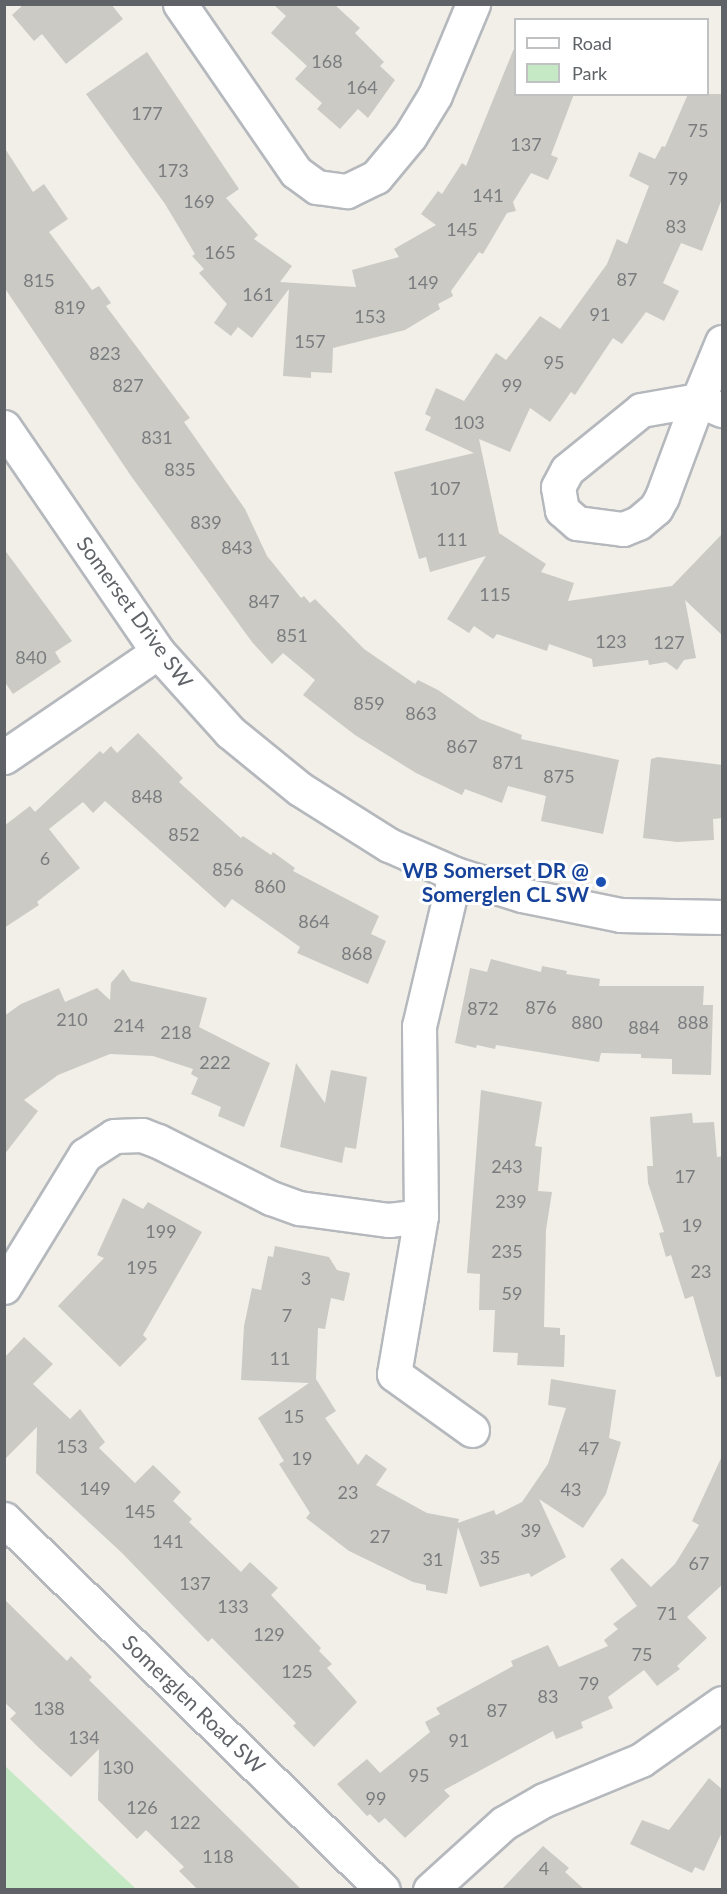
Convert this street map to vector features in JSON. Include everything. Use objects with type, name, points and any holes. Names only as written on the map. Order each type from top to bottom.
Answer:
[{"type":"street","points":[[180,4],[296,172],[317,187],[346,191],[376,177],[410,136],[435,95],[473,4]]},
{"type":"street","points":[[710,405],[641,410],[567,470],[557,497],[567,516],[578,523],[624,529],[647,517],[662,498],[710,405],[723,342]]},
{"type":"street","name":"Somerset Drive SW","points":[[4,428],[158,652],[230,732],[300,789],[389,845],[455,874],[522,896],[620,915],[723,917]]},
{"type":"street","points":[[4,758],[158,652]]},
{"type":"street","points":[[455,874],[419,1026],[421,1216],[394,1374],[472,1430]]},
{"type":"street","points":[[4,1287],[85,1155],[114,1136],[142,1135],[158,1141],[271,1198],[299,1208],[389,1220],[421,1216]]},
{"type":"street","name":"Somerglen Road SW","points":[[4,1519],[383,1890]]},
{"type":"street","points":[[430,1890],[504,1823],[544,1800],[641,1760],[723,1703]]},
{"type":"green space","points":[[5,1766],[136,1889],[5,1889]]},
{"type":"building","points":[[24,4],[111,4],[123,19],[66,64],[42,34],[34,41],[12,15]]},
{"type":"building","points":[[273,4],[334,4],[360,28],[355,33],[384,62],[380,66],[395,80],[368,118],[358,109],[340,129],[317,109],[322,103],[295,79],[307,66],[271,33],[286,16]]},
{"type":"building","points":[[514,48],[514,96],[573,96],[551,155],[558,158],[548,180],[531,173],[513,202],[516,211],[507,213],[483,254],[479,252],[451,291],[453,296],[438,304],[440,309],[405,330],[333,348],[332,373],[311,372],[311,378],[283,376],[289,289],[252,338],[238,327],[231,336],[214,323],[227,304],[199,273],[204,269],[192,256],[195,254],[165,204],[86,94],[147,52],[239,189],[226,198],[258,235],[254,239],[292,266],[280,282],[356,287],[352,270],[399,257],[394,249],[436,225],[421,214],[438,191],[442,194],[462,163],[466,166]]},
{"type":"building","points":[[723,94],[723,196],[702,251],[681,243],[663,283],[679,291],[664,321],[646,312],[622,344],[613,338],[575,395],[571,392],[550,422],[530,408],[510,452],[479,439],[499,533],[546,564],[541,572],[574,583],[568,601],[672,586],[723,533],[723,636],[685,600],[696,658],[684,660],[677,670],[666,662],[649,665],[648,660],[593,667],[592,659],[549,644],[547,651],[497,634],[493,639],[474,626],[469,633],[447,619],[486,556],[430,572],[426,557],[419,559],[394,472],[474,453],[425,430],[431,417],[425,414],[436,388],[464,401],[496,353],[506,360],[540,316],[560,329],[607,264],[617,239],[627,244],[649,186],[629,176],[639,152],[655,159],[662,146],[665,147],[687,96]]},
{"type":"building","points":[[4,147],[33,192],[44,184],[68,219],[49,232],[92,290],[99,286],[111,303],[106,306],[190,418],[184,422],[245,509],[267,556],[301,598],[304,596],[310,603],[315,599],[364,649],[415,684],[418,680],[438,690],[480,719],[522,735],[521,739],[619,760],[603,834],[541,821],[546,796],[508,786],[502,803],[465,789],[462,795],[416,773],[355,735],[303,695],[315,680],[283,653],[272,664],[252,642],[131,476],[4,287]]},
{"type":"building","points":[[4,549],[72,641],[55,652],[61,662],[13,694],[4,681]]},
{"type":"building","points":[[138,733],[183,778],[179,782],[241,838],[243,836],[271,855],[273,852],[295,868],[293,871],[379,916],[371,934],[386,941],[368,984],[297,953],[300,947],[232,899],[225,908],[105,801],[93,813],[83,802],[49,829],[80,868],[37,902],[39,905],[4,928],[4,826],[30,806],[35,812],[100,751],[103,754],[111,746],[117,753]]},
{"type":"building","points":[[658,757],[723,765],[723,818],[713,819],[714,840],[677,842],[643,838],[651,759]]},
{"type":"building","points":[[491,959],[541,972],[542,966],[567,971],[566,974],[600,979],[599,986],[704,986],[703,1005],[713,1005],[711,1075],[672,1074],[672,1059],[641,1058],[641,1054],[601,1053],[599,1062],[496,1045],[495,1049],[477,1045],[476,1048],[455,1043],[470,968],[487,972]]},
{"type":"building","points":[[123,969],[131,981],[207,998],[199,1027],[270,1063],[244,1127],[218,1116],[221,1107],[191,1094],[198,1078],[191,1074],[193,1069],[153,1056],[110,1054],[58,1075],[24,1100],[38,1111],[4,1155],[4,1016],[21,1004],[59,988],[65,1002],[97,988],[110,1000],[111,983]]},
{"type":"building","points":[[296,1063],[325,1103],[331,1070],[367,1077],[356,1149],[345,1147],[342,1163],[280,1147]]},
{"type":"building","points":[[481,1090],[542,1102],[535,1146],[542,1147],[538,1191],[552,1192],[546,1230],[544,1327],[560,1328],[560,1335],[565,1335],[564,1367],[517,1365],[518,1353],[493,1352],[495,1310],[479,1310],[480,1274],[467,1273]]},
{"type":"building","points":[[692,1113],[693,1123],[714,1122],[717,1157],[723,1156],[723,1376],[716,1377],[693,1296],[685,1299],[671,1255],[666,1257],[659,1233],[664,1232],[648,1183],[647,1166],[653,1166],[650,1117]]},
{"type":"building","points":[[123,1198],[143,1209],[148,1202],[202,1232],[143,1335],[147,1339],[120,1367],[58,1306],[104,1258],[97,1255]]},
{"type":"building","points":[[275,1246],[329,1257],[337,1270],[350,1273],[344,1301],[331,1298],[325,1329],[318,1328],[316,1379],[336,1411],[325,1418],[358,1465],[366,1454],[387,1469],[376,1485],[427,1513],[459,1519],[458,1523],[494,1510],[496,1515],[522,1502],[548,1464],[566,1408],[548,1405],[551,1379],[616,1390],[609,1438],[621,1442],[606,1494],[583,1528],[539,1499],[566,1557],[531,1577],[529,1573],[480,1587],[458,1527],[447,1594],[426,1590],[426,1585],[413,1582],[349,1551],[306,1518],[310,1513],[279,1464],[284,1461],[258,1418],[309,1383],[241,1380],[244,1326],[252,1288],[261,1290],[268,1256],[273,1257]]},
{"type":"building","points":[[24,1337],[53,1364],[33,1384],[70,1419],[80,1409],[105,1442],[99,1448],[135,1483],[153,1465],[181,1492],[173,1501],[192,1519],[189,1522],[241,1572],[250,1562],[278,1588],[271,1595],[321,1648],[319,1651],[332,1664],[327,1668],[357,1702],[314,1747],[293,1726],[296,1723],[212,1638],[208,1642],[122,1553],[36,1473],[37,1427],[4,1460],[4,1358]]},
{"type":"building","points":[[723,1454],[723,1584],[687,1617],[707,1638],[677,1666],[680,1669],[657,1686],[644,1670],[608,1697],[613,1708],[581,1722],[583,1728],[556,1739],[553,1731],[444,1790],[450,1796],[405,1838],[385,1818],[379,1823],[370,1814],[367,1816],[337,1784],[367,1759],[380,1773],[430,1732],[425,1722],[440,1714],[436,1708],[513,1666],[511,1661],[548,1645],[559,1667],[608,1646],[604,1640],[618,1629],[613,1624],[637,1606],[610,1569],[622,1558],[651,1587],[675,1564],[699,1525],[692,1521]]},
{"type":"building","points":[[4,1599],[67,1661],[71,1656],[92,1677],[89,1680],[302,1890],[198,1890],[179,1871],[184,1867],[146,1830],[137,1839],[98,1800],[99,1749],[71,1777],[38,1747],[10,1719],[16,1713],[4,1702]]},
{"type":"building","points":[[709,1778],[723,1790],[723,1830],[704,1871],[695,1867],[692,1873],[630,1844],[642,1820],[669,1830]]},
{"type":"building","points":[[543,1846],[569,1868],[565,1872],[585,1890],[501,1890]]},
{"type":"place","name":"WB Somerset DR @ Somerglen CL SW","points":[[601,882]]}]
